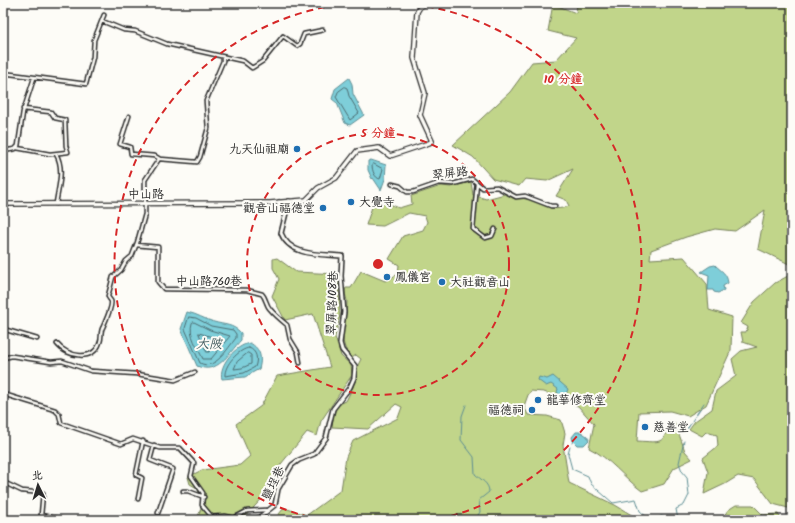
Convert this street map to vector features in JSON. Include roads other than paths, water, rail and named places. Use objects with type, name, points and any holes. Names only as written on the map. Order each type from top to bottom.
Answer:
[{"type":"main road","points":[[289,202],[306,200],[318,188],[334,179],[358,151],[379,148],[390,156],[432,141],[420,115],[425,93],[414,58],[417,12],[420,7],[426,3]]},
{"type":"main road","name":"中山路","points":[[3,204],[289,202]]},
{"type":"street","points":[[3,38],[4,3]]},
{"type":"street","points":[[3,73],[86,84],[93,57],[94,40],[104,15]]},
{"type":"street","points":[[102,21],[124,30],[135,31],[167,44],[246,62],[252,68],[263,61],[283,36],[297,46],[300,44],[304,34],[323,30]]},
{"type":"street","points":[[129,116],[120,145],[130,147],[132,154],[155,156],[158,159],[196,162],[199,160],[208,128],[206,101],[223,61],[223,57]]},
{"type":"street","points":[[17,148],[24,109],[34,78]]},
{"type":"street","points":[[3,151],[17,148],[56,154],[68,152],[66,146],[65,120],[55,118],[51,112],[24,109]]},
{"type":"street","points":[[56,154],[60,168],[60,182],[56,204]]},
{"type":"street","points":[[57,344],[60,348],[83,356],[88,355],[100,342],[102,329],[108,318],[111,302],[108,296],[113,277],[122,270],[126,261],[132,256],[144,222],[146,180],[158,159]]},
{"type":"street","name":"翠屏路","points":[[392,184],[400,186],[409,192],[417,191],[439,183],[457,184],[469,179],[477,182],[483,188],[497,187],[516,197],[525,196],[550,206],[555,206]]},
{"type":"street","points":[[477,182],[473,229],[485,238],[492,236],[495,229]]},
{"type":"street","points":[[3,196],[3,231]]},
{"type":"street","points":[[278,202],[284,208],[286,214]]},
{"type":"street","name":"翠屏路108巷","points":[[289,202],[282,233],[290,245],[300,252],[342,256],[341,276],[344,312],[340,343],[346,356]]},
{"type":"street","name":"中山路760巷","points":[[136,245],[158,247],[158,282],[164,288],[241,289],[253,290],[262,294],[270,309],[276,313],[280,320],[288,325],[290,339],[298,350],[300,363]]},
{"type":"street","points":[[3,329],[37,339]]},
{"type":"street","points":[[3,358],[12,356],[51,362],[62,361],[91,371],[137,374],[175,380],[195,372]]},
{"type":"street","name":"鹽埕巷","points":[[256,520],[276,504],[278,489],[292,465],[299,460],[313,455],[326,438],[332,409],[350,387],[356,370],[355,366],[346,356]]},
{"type":"street","points":[[3,394],[55,410],[59,414],[61,423],[100,438],[121,444],[133,439],[163,448],[180,448],[194,463],[191,476],[201,488],[204,496],[202,505],[212,517],[225,516],[234,518],[247,511],[266,510],[267,512]]},
{"type":"street","points":[[138,499],[142,478],[136,475],[143,441]]},
{"type":"street","points":[[154,445],[150,460],[173,469],[158,513]]},
{"type":"street","points":[[3,482],[22,492],[43,493],[41,515],[64,520]]},
{"type":"street","points":[[183,491],[188,490],[204,496]]},
{"type":"water","points":[[349,78],[352,84],[353,94],[364,115],[350,125],[345,123],[337,103],[332,99],[335,89]]},
{"type":"water","points":[[371,160],[386,165],[385,179],[381,190],[373,178],[372,179],[368,170],[368,161]]},
{"type":"water","points":[[715,265],[725,274],[728,283],[723,286],[724,290],[718,293],[714,292],[713,290],[708,290],[709,275],[701,272],[710,266]]},
{"type":"water","name":"大陂","points":[[187,312],[214,322],[232,326],[241,333],[241,340],[222,362],[211,368],[197,366],[181,329]]},
{"type":"water","name":"大陂","points":[[250,343],[254,345],[260,354],[259,369],[245,377],[222,379],[221,374],[225,362],[229,356],[239,348]]},
{"type":"water","points":[[553,376],[568,389],[565,397],[560,396],[557,392],[558,389],[551,384],[546,386],[538,380],[539,377],[547,379]]},
{"type":"water","points":[[576,432],[581,432],[587,436],[589,440],[584,445],[577,445],[573,441],[572,437]]},
{"type":"waterway","points":[[686,430],[704,403]]},
{"type":"waterway","points":[[466,405],[462,416],[461,440],[474,457],[475,474],[488,486],[489,489],[489,492],[479,500],[480,512],[475,520]]},
{"type":"waterway","points":[[678,520],[676,509],[684,505],[689,495],[687,477],[682,471],[679,463],[684,441]]},
{"type":"waterway","points":[[570,447],[568,454],[572,469],[588,476],[591,484],[613,503],[636,499],[640,511],[650,520]]},
{"type":"waterway","points":[[656,520],[661,516],[675,520]]},
{"type":"place","name":"九天仙祖廟","points":[[297,149]]},
{"type":"place","name":"大覺寺","points":[[351,202]]},
{"type":"place","name":"觀音山福德堂","points":[[323,208]]},
{"type":"place","name":"鳳儀宮","points":[[387,277]]},
{"type":"place","name":"大社觀音山","points":[[442,282]]},
{"type":"place","name":"龍華修齊堂","points":[[538,400]]},
{"type":"place","name":"福德祠","points":[[532,410]]},
{"type":"place","name":"慈善堂","points":[[645,427]]}]
